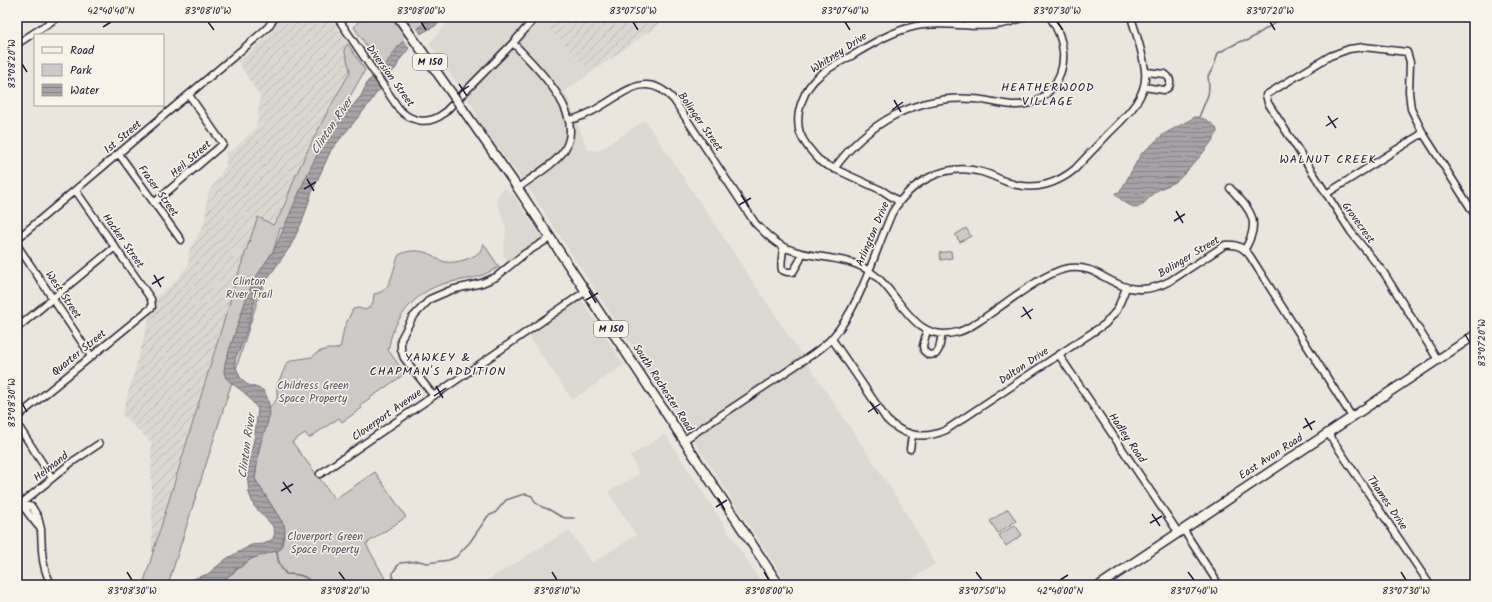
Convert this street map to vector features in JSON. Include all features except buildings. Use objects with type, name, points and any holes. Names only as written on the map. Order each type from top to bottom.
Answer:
[{"type":"main road","name":"South Rochester Road","points":[[398,17],[518,188],[780,585]]},
{"type":"main road","name":"East Avon Road","points":[[1100,585],[1475,335]]},
{"type":"street","points":[[17,44],[58,17]]},
{"type":"street","name":"Diversion Street","points":[[337,17],[399,109],[406,116],[422,121],[435,119],[445,112],[513,43],[536,17]]},
{"type":"street","name":"Whitney Drive","points":[[898,201],[883,190],[822,163],[812,153],[800,134],[798,123],[802,100],[807,89],[820,75],[875,41],[906,29],[931,24],[987,27],[1002,25],[1024,17]]},
{"type":"street","points":[[834,169],[847,151],[872,128],[890,117],[922,104],[938,100],[965,98],[983,99],[1012,105],[1022,105],[1039,100],[1053,87],[1058,79],[1062,69],[1064,55],[1060,34],[1050,17]]},
{"type":"street","name":"Arlington Drive","points":[[684,440],[813,354],[832,339],[850,313],[898,201],[920,182],[940,173],[950,171],[974,171],[982,172],[1013,184],[1024,186],[1043,186],[1060,180],[1075,169],[1132,109],[1140,97],[1144,87],[1146,72],[1131,17]]},
{"type":"street","name":"1st Street","points":[[17,239],[76,191],[257,37],[273,18]]},
{"type":"street","points":[[513,43],[534,65],[555,91],[564,105],[569,120],[570,130],[569,139],[560,156],[518,188]]},
{"type":"street","name":"Grovecrest","points":[[1424,133],[1411,109],[1410,62],[1407,52],[1364,47],[1349,49],[1330,56],[1266,95],[1268,102],[1326,194],[1351,232],[1384,273],[1438,360]]},
{"type":"street","points":[[1144,87],[1164,90],[1169,87],[1171,83],[1170,79],[1165,74],[1146,72]]},
{"type":"street","name":"Bolinger Street","points":[[569,120],[577,119],[602,106],[629,89],[638,86],[655,86],[665,91],[678,107],[754,223],[764,232],[783,247],[802,253],[852,263],[868,270],[882,281],[892,292],[912,320],[927,330],[942,334],[951,334],[966,329],[1043,278],[1061,270],[1075,268],[1087,269],[1126,288],[1144,289],[1161,286],[1225,246],[1233,244],[1246,249]]},
{"type":"street","name":"Heil Street","points":[[154,203],[223,144],[189,95]]},
{"type":"street","points":[[1326,194],[1424,133],[1475,215]]},
{"type":"street","name":"Fraser Street","points":[[119,154],[181,240]]},
{"type":"street","points":[[1230,188],[1241,200],[1253,219],[1253,234],[1246,249],[1352,417]]},
{"type":"street","name":"Hacker Street","points":[[76,191],[151,299],[152,303]]},
{"type":"street","points":[[433,395],[404,358],[401,349],[401,339],[412,318],[430,299],[451,290],[482,283],[496,277],[524,254],[550,238]]},
{"type":"street","name":"West Street","points":[[17,245],[92,356]]},
{"type":"street","points":[[17,328],[115,247]]},
{"type":"street","points":[[783,247],[781,265],[782,270],[787,272],[793,272],[802,253]]},
{"type":"street","name":"Dalton Drive","points":[[832,339],[887,420],[895,428],[912,435],[929,435],[946,430],[1105,324],[1113,316],[1123,298],[1126,288]]},
{"type":"street","name":"Cloverport Avenue","points":[[320,474],[586,291]]},
{"type":"street","name":"Quarter Street","points":[[17,417],[149,310],[152,303]]},
{"type":"street","points":[[927,330],[923,346],[924,351],[929,355],[936,354],[939,349],[942,334]]},
{"type":"street","name":"Hadley Road","points":[[1059,354],[1219,585]]},
{"type":"street","points":[[17,424],[52,478]]},
{"type":"street","name":"Thames Drive","points":[[1328,433],[1430,585]]},
{"type":"street","points":[[910,449],[912,435]]},
{"type":"street","name":"Helmand","points":[[19,505],[52,478],[99,444]]},
{"type":"street","points":[[19,505],[26,510],[32,521],[41,529],[44,568],[52,585]]},
{"type":"shaded area","points":[[281,17],[330,17],[348,44],[344,49],[350,70],[311,143],[277,221],[273,225],[258,217],[242,262],[152,553],[151,442],[122,415],[151,312],[156,306],[155,298],[175,282],[188,265],[189,251],[204,225],[208,193],[226,166],[226,153],[234,149],[256,128],[260,97],[238,62],[269,35]]},
{"type":"shaded area","points":[[452,17],[538,17],[591,73],[565,91],[588,150],[598,151],[645,120],[900,502],[935,564],[903,585],[788,585],[529,189],[480,125],[473,106],[429,44]]},
{"type":"shaded area","points":[[538,17],[669,17],[591,73]]},
{"type":"shaded area","points":[[504,187],[514,196],[543,239],[508,261],[503,255],[506,229],[496,199]]},
{"type":"shaded area","points":[[581,299],[624,365],[572,400],[529,336]]},
{"type":"shaded area","points":[[665,434],[763,585],[481,584],[569,530],[592,563],[636,535],[608,492],[639,474],[630,456]]},
{"type":"green space","points":[[362,17],[430,17],[384,77],[372,59],[374,57],[354,27]]},
{"type":"green space","name":"Clinton River Trail","points":[[348,44],[365,70],[329,134],[310,172],[287,230],[280,228],[260,297],[258,299],[168,585],[143,585],[242,262],[258,217],[273,225],[280,215],[308,149],[349,74],[350,70],[344,49]]},
{"type":"green space","points":[[966,228],[971,236],[960,242],[955,235]]},
{"type":"green space","points":[[483,243],[499,267],[480,276],[446,283],[435,287],[420,296],[402,314],[392,334],[388,350],[406,373],[360,405],[362,408],[342,422],[339,418],[309,438],[305,433],[292,442],[335,499],[375,472],[406,517],[366,544],[388,584],[205,585],[221,582],[251,559],[261,554],[277,551],[282,546],[284,525],[255,479],[260,445],[270,414],[269,408],[277,399],[277,385],[287,363],[293,360],[312,357],[318,352],[340,347],[344,328],[353,309],[359,308],[365,310],[372,305],[374,294],[385,289],[391,279],[399,255],[411,251],[420,251],[428,253],[444,262],[454,262],[471,258],[482,249]]},
{"type":"green space","points":[[951,251],[952,258],[941,260],[939,253]]},
{"type":"green space","points":[[1008,509],[1016,521],[998,533],[990,521]]},
{"type":"green space","points":[[1015,525],[1022,535],[1006,546],[999,535]]},
{"type":"water","points":[[428,17],[446,17],[435,26],[420,34],[391,73],[388,83],[377,92],[331,150],[312,192],[302,222],[290,247],[257,293],[248,327],[235,358],[235,365],[240,377],[246,384],[263,390],[269,404],[269,418],[259,449],[255,479],[284,525],[285,531],[281,549],[251,559],[228,576],[224,581],[205,585],[191,585],[193,579],[208,574],[226,559],[251,545],[264,544],[273,539],[275,532],[272,525],[254,506],[249,493],[247,474],[255,434],[258,409],[245,393],[226,378],[224,373],[225,363],[248,293],[256,277],[275,248],[305,179],[322,145],[341,119],[361,96],[368,81],[383,68],[400,44],[422,25]]},
{"type":"water","points":[[1195,117],[1208,121],[1217,131],[1216,135],[1206,149],[1186,172],[1177,181],[1155,192],[1139,207],[1133,207],[1119,198],[1115,193],[1120,192],[1141,154],[1164,134]]},
{"type":"pier","points":[[416,27],[421,35],[410,49],[403,39]]},
{"type":"waterway","points":[[1199,117],[1208,95],[1208,76],[1212,70],[1218,53],[1241,41],[1247,41],[1284,17]]},
{"type":"waterway","points":[[393,585],[393,572],[400,563],[419,561],[427,563],[449,560],[456,557],[470,542],[488,516],[495,513],[506,500],[526,494],[532,496],[536,503],[542,507],[565,518],[574,518]]},
{"type":"waterway","points":[[277,551],[279,563],[286,574],[302,576],[314,585]]},
{"type":"district","name":"HEATHERWOOD VILLAGE","points":[[1048,94]]},
{"type":"district","name":"WALNUT CREEK","points":[[1328,159]]},
{"type":"district","name":"YAWKEY & CHAPMAN'S ADDITION","points":[[438,364]]},
{"type":"water label","name":"Clinton River","points":[[332,126]]},
{"type":"water label","name":"Clinton River","points":[[247,446]]},
{"type":"park label","name":"Childress Green Space Property","points":[[313,392]]},
{"type":"park label","name":"Cloverport Green Space Property","points":[[325,543]]}]
